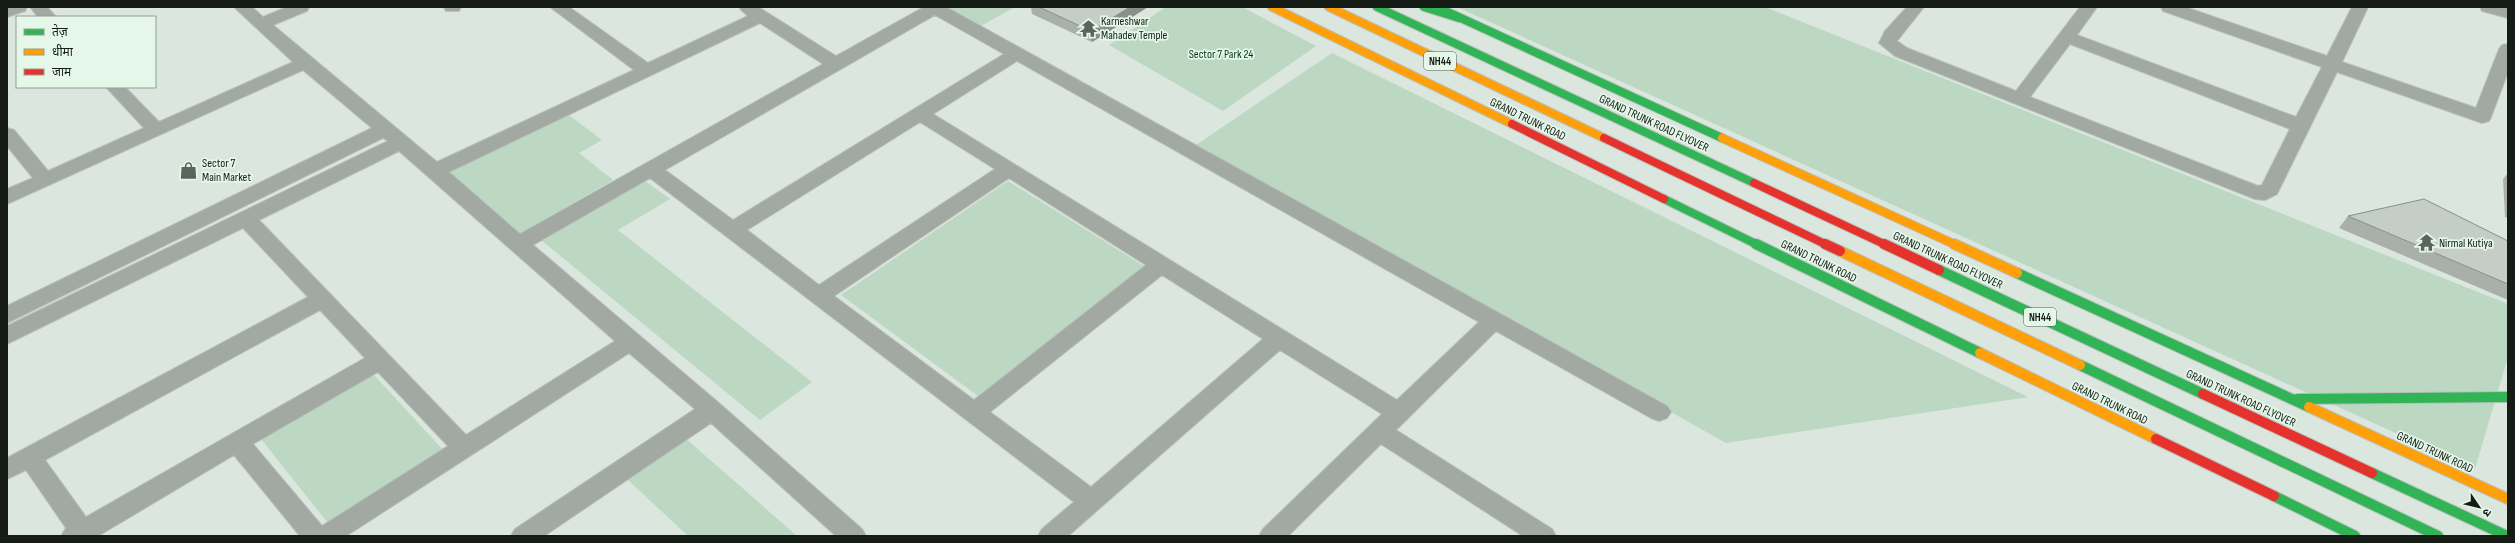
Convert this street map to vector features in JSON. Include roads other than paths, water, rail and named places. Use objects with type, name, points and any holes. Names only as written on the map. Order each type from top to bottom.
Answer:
[{"type":"main road","name":"GRAND TRUNK ROAD","points":[[1272,7],[2355,536]]},
{"type":"main road","name":"NH44","points":[[1328,7],[2438,536]]},
{"type":"main road","name":"GRAND TRUNK ROAD FLYOVER","points":[[1377,7],[2507,536]]},
{"type":"main road","points":[[1424,7],[1459,18]]},
{"type":"main road","name":"GRAND TRUNK ROAD","points":[[1436,7],[2508,499]]},
{"type":"main road","points":[[2290,399],[2508,397]]},
{"type":"street","points":[[7,12],[20,7]]},
{"type":"street","points":[[38,7],[47,16]]},
{"type":"street","points":[[242,7],[305,63],[434,171],[630,342],[712,410],[853,536]]},
{"type":"street","points":[[262,24],[301,7]]},
{"type":"street","points":[[558,7],[646,70]]},
{"type":"street","points":[[517,245],[934,7],[1659,412]]},
{"type":"street","points":[[1916,7],[1891,35],[1888,43],[1900,52],[2255,192],[2265,193],[2270,189],[2302,126],[2359,7]]},
{"type":"street","points":[[2019,99],[2089,7]]},
{"type":"street","points":[[2169,7],[2482,117],[2508,49]]},
{"type":"street","points":[[2488,7],[2508,13]]},
{"type":"street","points":[[434,171],[646,70],[753,12],[836,64]]},
{"type":"street","points":[[2066,37],[2302,126]]},
{"type":"street","points":[[732,230],[1017,54]]},
{"type":"street","points":[[7,197],[305,63]]},
{"type":"street","points":[[116,88],[156,130]]},
{"type":"street","points":[[920,113],[1399,413]]},
{"type":"street","points":[[7,336],[34,312],[385,129]]},
{"type":"street","points":[[9,139],[45,180]]},
{"type":"street","points":[[7,315],[34,312],[245,218],[400,143]]},
{"type":"street","points":[[650,168],[1091,501]]},
{"type":"street","points":[[818,296],[1009,169]]},
{"type":"street","points":[[245,218],[464,448]]},
{"type":"street","points":[[973,413],[1161,264]]},
{"type":"street","points":[[7,470],[322,299]]},
{"type":"street","points":[[1272,536],[1494,320]]},
{"type":"street","points":[[1051,536],[1279,338]]},
{"type":"street","points":[[326,536],[630,342]]},
{"type":"street","points":[[30,457],[80,534],[380,360]]},
{"type":"street","points":[[536,533],[712,410]]},
{"type":"street","points":[[1379,431],[1543,536]]},
{"type":"street","points":[[237,442],[315,536]]},
{"type":"place","name":"Karneshwar Mahadev Temple","points":[[1088,28]]},
{"type":"place","name":"Sector 7 Main Market","points":[[189,170]]},
{"type":"place","name":"Nirmal Kutiya","points":[[2426,243]]},
{"type":"park label","name":"Sector 7 Park 24","points":[[1221,54]]}]
